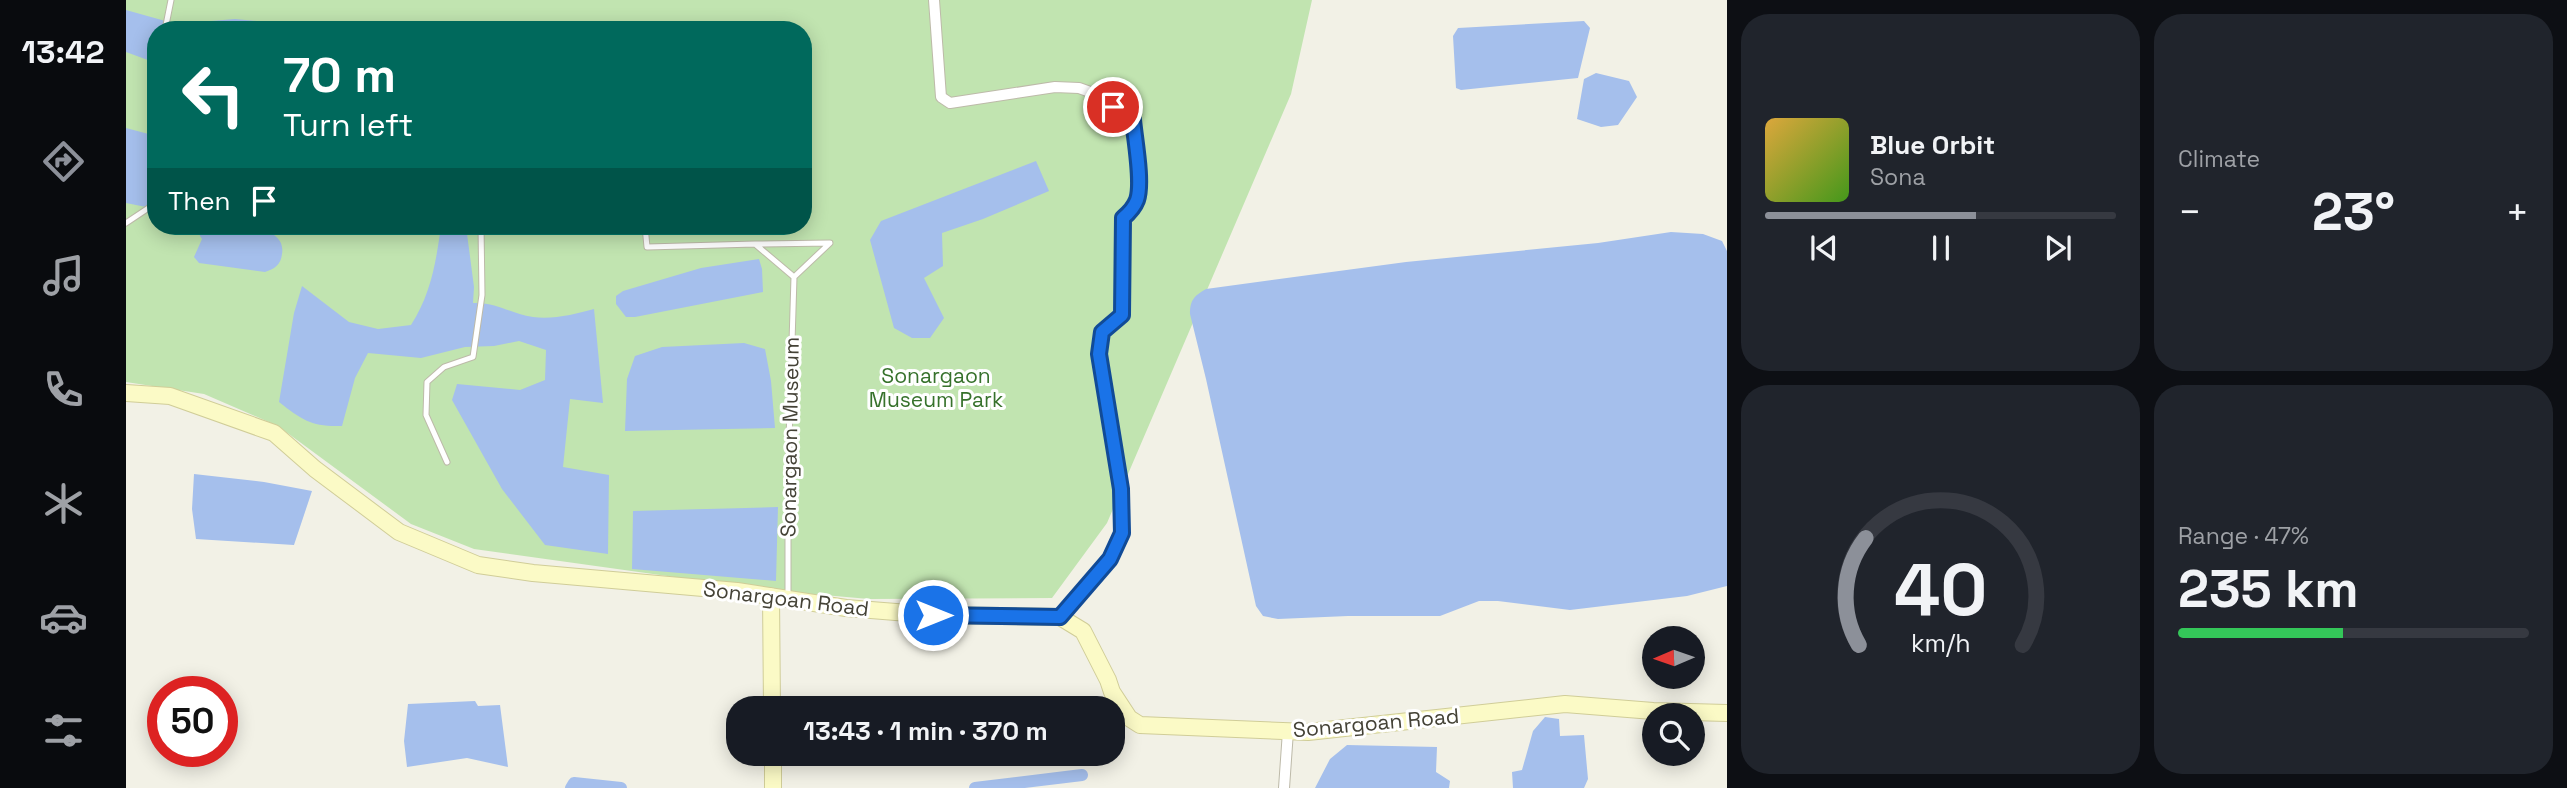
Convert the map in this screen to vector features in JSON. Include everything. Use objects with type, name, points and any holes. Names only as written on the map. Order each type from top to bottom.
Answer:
[{"type":"main road","name":"Sonargoan Road","points":[[126,393],[170,396],[274,433],[315,469],[399,532],[478,565],[533,573],[788,597],[846,608],[1060,617],[1083,631],[1112,692],[1129,718],[1139,725],[1308,732],[1565,704],[1653,711],[1727,713]]},
{"type":"main road","points":[[771,596],[772,696]]},
{"type":"main road","points":[[773,766],[773,788]]},
{"type":"street","points":[[934,0],[941,97],[944,101],[950,103],[1055,87],[1079,88],[1093,93],[1133,120],[1138,198],[1123,218],[1122,315],[1102,332],[1099,354],[1121,489],[1122,533],[1110,559],[1060,617]]},
{"type":"street","points":[[1284,788],[1288,731]]},
{"type":"lane","points":[[166,21],[172,0]]},
{"type":"lane","points":[[126,223],[147,209]]},
{"type":"lane","points":[[447,462],[426,415],[427,382],[444,367],[473,357],[482,295],[481,235]]},
{"type":"lane","points":[[646,235],[647,247],[755,244],[830,243],[794,278],[755,244]]},
{"type":"lane","name":"Sonargaon Museum","points":[[788,597],[788,473],[794,278]]},
{"type":"green space","name":"Sonargaon Museum Park","points":[[126,0],[1312,0],[1291,94],[1107,523],[1052,598],[869,599],[767,590],[474,549],[411,524],[278,426],[204,394],[126,382]]},
{"type":"water","points":[[126,10],[165,21],[147,21],[147,60],[126,52]]},
{"type":"water","points":[[235,19],[256,21],[211,21]]},
{"type":"water","points":[[1584,21],[1590,28],[1578,78],[1461,90],[1456,88],[1453,36],[1458,28]]},
{"type":"water","points":[[1596,73],[1629,81],[1637,97],[1618,125],[1601,127],[1577,119],[1584,79]]},
{"type":"water","points":[[126,128],[147,134],[147,207],[126,203]]},
{"type":"water","points":[[1036,161],[1049,191],[942,233],[943,266],[924,278],[944,318],[930,338],[912,338],[894,328],[870,240],[881,221]]},
{"type":"water","points":[[1671,232],[1703,234],[1722,241],[1727,251],[1727,586],[1687,596],[1570,610],[1479,601],[1440,616],[1278,619],[1263,616],[1256,606],[1190,314],[1196,296],[1206,289],[1406,262],[1598,243]]},
{"type":"water","points":[[200,235],[274,235],[281,243],[282,254],[279,264],[265,272],[199,263],[194,257],[202,239]]},
{"type":"water","points":[[440,235],[467,235],[474,287],[473,303],[490,304],[540,318],[594,309],[603,403],[570,399],[563,467],[609,475],[608,554],[545,545],[502,489],[452,400],[457,384],[520,390],[545,380],[546,350],[519,341],[494,346],[465,347],[421,358],[368,353],[355,378],[342,426],[308,421],[279,402],[294,313],[302,286],[349,322],[378,329],[411,325],[428,290]]},
{"type":"water","points":[[759,259],[763,292],[635,317],[626,317],[616,304],[616,296],[623,291],[701,268]]},
{"type":"water","points":[[744,343],[765,349],[775,428],[625,431],[627,379],[635,356],[662,347]]},
{"type":"water","points":[[194,474],[312,491],[294,545],[196,539],[192,509]]},
{"type":"water","points":[[778,507],[776,581],[632,569],[633,511]]},
{"type":"water","points":[[475,701],[478,706],[500,705],[508,767],[467,758],[407,767],[404,741],[408,704]]},
{"type":"water","points":[[1545,717],[1559,719],[1560,736],[1584,735],[1588,779],[1584,788],[1513,788],[1512,772],[1522,770],[1533,731]]},
{"type":"water","points":[[1347,745],[1437,747],[1436,772],[1450,781],[1449,788],[1315,788],[1330,759]]},
{"type":"waterway","points":[[975,788],[1082,775]]},
{"type":"waterway","points":[[571,788],[574,783],[621,788]]},
{"type":"route","points":[[933,615],[1060,617],[1110,559],[1122,533],[1121,489],[1099,354],[1102,332],[1122,315],[1123,218],[1138,198],[1133,120],[1113,107]]}]
